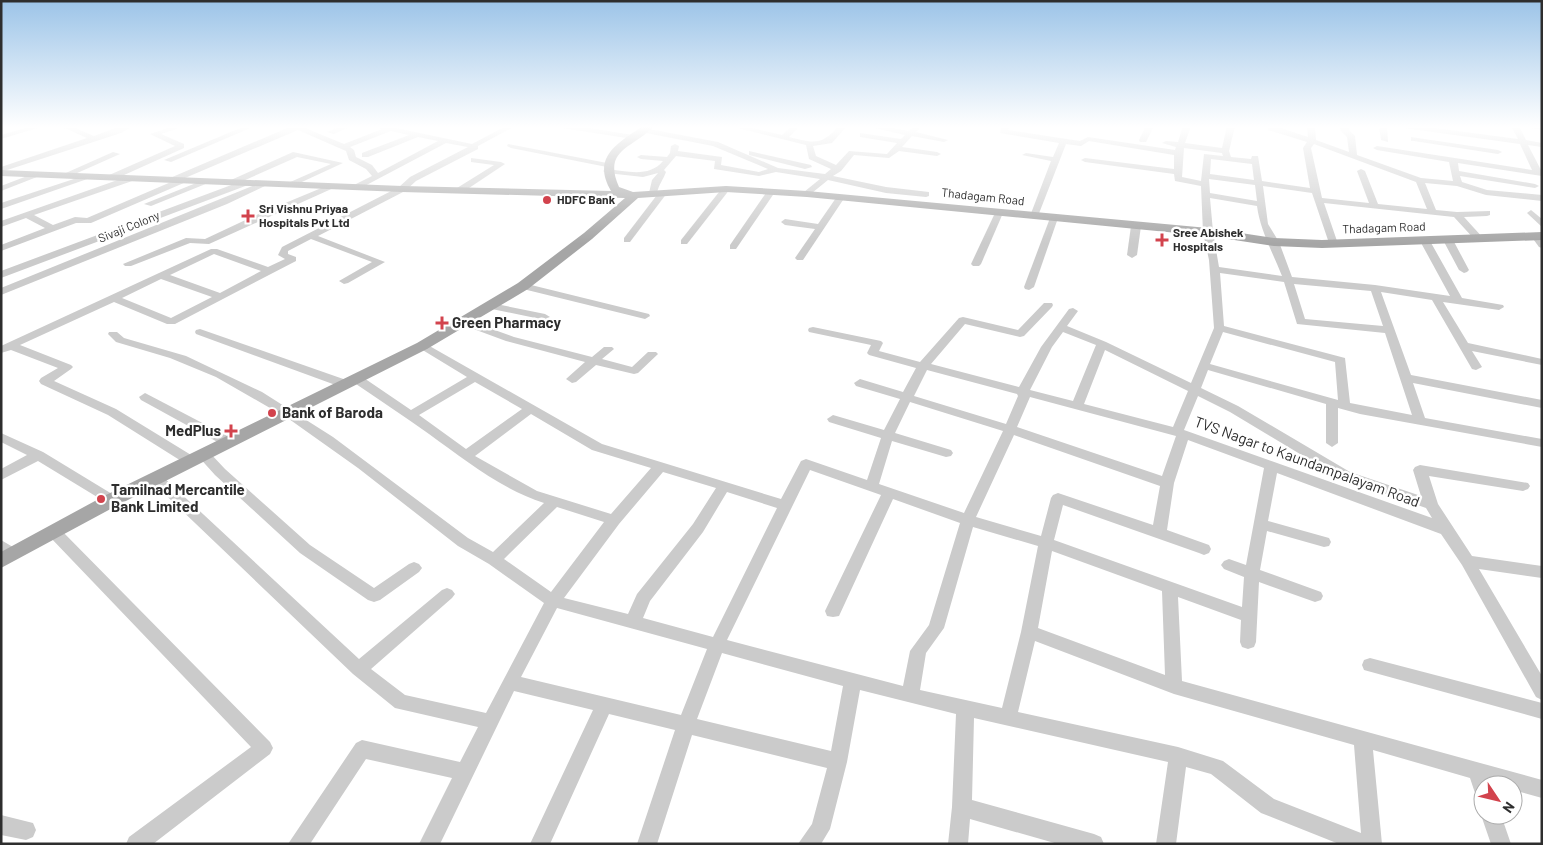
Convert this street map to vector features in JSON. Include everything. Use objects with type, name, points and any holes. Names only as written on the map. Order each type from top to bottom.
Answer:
[{"type":"main road","points":[[607,168],[608,178],[615,189],[636,195]]},
{"type":"main road","name":"Thadagam Road","points":[[2,173],[402,189],[636,195],[726,189],[841,197],[1208,232],[1274,242],[1333,244],[1540,239]]},
{"type":"main road","points":[[5,553],[54,532],[112,500],[422,346],[523,286],[588,236],[636,195]]},
{"type":"street","points":[[2,173],[22,165]]},
{"type":"street","points":[[63,176],[88,165]]},
{"type":"street","points":[[110,178],[138,165]]},
{"type":"street","points":[[1,224],[130,178],[159,165]]},
{"type":"street","points":[[1,248],[74,220],[88,221],[211,165]]},
{"type":"street","points":[[233,182],[270,165]]},
{"type":"street","points":[[291,185],[333,165]]},
{"type":"street","points":[[366,165],[376,177]]},
{"type":"street","points":[[357,187],[398,165]]},
{"type":"street","points":[[114,298],[171,322],[293,258],[282,252],[402,189],[414,179],[440,165]]},
{"type":"street","points":[[460,190],[498,165]]},
{"type":"street","points":[[596,165],[643,175],[660,170],[664,165]]},
{"type":"street","points":[[717,165],[717,167],[759,174],[776,170],[832,173]]},
{"type":"street","points":[[728,169],[733,165]]},
{"type":"street","points":[[765,165],[776,170]]},
{"type":"street","points":[[803,165],[886,190],[926,194]]},
{"type":"street","points":[[823,165],[832,173]]},
{"type":"street","points":[[807,194],[840,165]]},
{"type":"street","points":[[1034,216],[1056,165]]},
{"type":"street","points":[[1127,165],[1178,172]]},
{"type":"street","points":[[1178,165],[1178,179],[1257,184],[1315,191]]},
{"type":"street","name":"TVS Nagar to Kaundampalayam Road","points":[[1206,165],[1205,195],[1219,328],[1203,365],[1180,434],[1446,530]]},
{"type":"street","points":[[1255,165],[1264,224],[1274,242],[1301,322],[1388,330]]},
{"type":"street","points":[[1310,165],[1315,191],[1333,244]]},
{"type":"street","points":[[1379,165],[1420,180],[1458,184],[1486,192],[1542,197],[1538,185],[1456,174]]},
{"type":"street","points":[[1454,165],[1458,184]]},
{"type":"street","points":[[1486,165],[1539,174]]},
{"type":"street","points":[[424,166],[433,169]]},
{"type":"street","points":[[1408,167],[1420,180],[1432,212]]},
{"type":"street","points":[[627,240],[658,193],[656,180],[660,178],[662,172],[660,170]]},
{"type":"street","points":[[1361,171],[1375,206]]},
{"type":"street","points":[[1,189],[38,175]]},
{"type":"street","points":[[1,206],[89,177]]},
{"type":"street","points":[[118,209],[127,212],[209,182]]},
{"type":"street","name":"Sivaji Colony","points":[[1,275],[246,183]]},
{"type":"street","name":"Sivaji Colony","points":[[1,292],[265,184]]},
{"type":"street","points":[[128,264],[189,240],[206,242],[257,218],[334,186]]},
{"type":"street","points":[[684,242],[726,189]]},
{"type":"street","points":[[734,247],[771,192]]},
{"type":"street","points":[[1205,195],[1262,204]]},
{"type":"street","points":[[800,258],[841,197]]},
{"type":"street","points":[[1319,200],[1457,215],[1487,213]]},
{"type":"street","points":[[976,264],[999,213]]},
{"type":"street","points":[[1531,214],[1542,224]]},
{"type":"street","points":[[26,215],[54,229]]},
{"type":"street","points":[[1457,215],[1479,239]]},
{"type":"street","points":[[1030,287],[1036,265],[1054,218]]},
{"type":"street","points":[[785,222],[821,227]]},
{"type":"street","points":[[1132,255],[1136,226]]},
{"type":"street","points":[[312,236],[380,262],[344,281]]},
{"type":"street","points":[[1448,240],[1464,270]]},
{"type":"street","points":[[1425,241],[1458,301]]},
{"type":"street","points":[[206,242],[214,251],[270,271]]},
{"type":"street","points":[[6,348],[214,251]]},
{"type":"street","points":[[1214,268],[1288,280],[1375,288],[1499,307]]},
{"type":"street","points":[[162,276],[220,296]]},
{"type":"street","points":[[523,286],[645,316]]},
{"type":"street","points":[[1375,288],[1420,420]]},
{"type":"street","points":[[1436,298],[1476,366]]},
{"type":"street","points":[[872,486],[888,434],[923,366],[963,320],[1020,334],[1048,305]]},
{"type":"street","points":[[491,306],[545,317]]},
{"type":"street","points":[[910,696],[918,651],[936,628],[968,520],[1010,429],[1024,393],[1060,327],[1073,310]]},
{"type":"street","points":[[464,322],[510,339],[634,371],[652,354]]},
{"type":"street","points":[[1060,327],[1102,344],[1234,409],[1346,475],[1431,504]]},
{"type":"street","points":[[1219,328],[1341,360],[1338,404],[1332,443]]},
{"type":"street","points":[[813,330],[877,343],[873,353],[1024,393],[1078,405],[1180,434],[1167,483],[1159,533]]},
{"type":"street","points":[[200,332],[351,381],[410,415],[466,456],[532,494],[614,520]]},
{"type":"street","points":[[113,334],[120,340],[188,361],[236,382],[289,412],[463,542],[494,560],[554,602],[910,696],[1178,756],[1216,768],[1268,806],[1366,844]]},
{"type":"street","points":[[1078,405],[1102,344]]},
{"type":"street","points":[[422,346],[597,447],[785,505]]},
{"type":"street","points":[[1464,346],[1542,362]]},
{"type":"street","points":[[6,348],[66,366],[65,369],[45,381],[112,412],[198,458],[220,472],[305,549],[374,596],[414,568]]},
{"type":"street","points":[[572,379],[608,349]]},
{"type":"street","points":[[1203,365],[1338,404],[1542,443]]},
{"type":"street","points":[[410,415],[475,376]]},
{"type":"street","points":[[1406,378],[1542,404]]},
{"type":"street","points":[[860,383],[908,396],[1010,429],[1167,483]]},
{"type":"street","points":[[146,397],[228,442]]},
{"type":"street","points":[[466,456],[530,409]]},
{"type":"street","points":[[833,419],[946,453]]},
{"type":"street","points":[[2,437],[38,455],[112,500]]},
{"type":"street","points":[[1,475],[38,455]]},
{"type":"street","points":[[647,844],[686,726],[717,645],[806,464],[968,520],[1046,543],[1249,616]]},
{"type":"street","points":[[430,844],[510,682],[554,602],[614,520],[661,466]]},
{"type":"street","points":[[1248,642],[1252,574],[1270,466]]},
{"type":"street","points":[[1523,486],[1420,470],[1431,504],[1467,561],[1542,692]]},
{"type":"street","points":[[156,478],[359,669],[401,702],[490,722]]},
{"type":"street","points":[[634,622],[643,598],[698,528],[724,486]]},
{"type":"street","points":[[833,612],[889,492]]},
{"type":"street","points":[[1008,718],[1030,632],[1046,543],[1058,498],[1204,549]]},
{"type":"street","points":[[494,560],[555,501]]},
{"type":"street","points":[[1261,524],[1324,542]]},
{"type":"street","points":[[54,532],[264,748],[136,844]]},
{"type":"street","points":[[1467,561],[1542,572]]},
{"type":"street","points":[[1228,565],[1315,596]]},
{"type":"street","points":[[1170,586],[1174,686]]},
{"type":"street","points":[[359,669],[447,594]]},
{"type":"street","points":[[1030,632],[1174,686],[1542,789]]},
{"type":"street","points":[[1370,665],[1542,711]]},
{"type":"street","points":[[808,844],[820,829],[838,762],[853,680]]},
{"type":"street","points":[[510,682],[838,762]]},
{"type":"street","points":[[540,844],[604,706]]},
{"type":"street","points":[[958,844],[962,806],[965,708]]},
{"type":"street","points":[[1363,738],[1372,844]]},
{"type":"street","points":[[298,844],[362,749],[466,772]]},
{"type":"street","points":[[1166,844],[1178,756]]},
{"type":"street","points":[[1477,771],[1478,775]]},
{"type":"street","points":[[962,806],[1094,844]]},
{"type":"street","points":[[1,825],[26,830]]},
{"type":"street","points":[[1494,825],[1501,844]]},
{"type":"place","name":"HDFC Bank","points":[[547,200]]},
{"type":"place","name":"Sri Vishnu Priyaa Hospitals Pvt Ltd","points":[[248,216]]},
{"type":"place","name":"Sree Abishek Hospitals","points":[[1162,240]]},
{"type":"place","name":"Green Pharmacy","points":[[442,323]]},
{"type":"place","name":"Bank of Baroda","points":[[272,413]]},
{"type":"place","name":"MedPlus","points":[[231,431]]},
{"type":"place","name":"Tamilnad Mercantile Bank Limited","points":[[101,499]]}]
